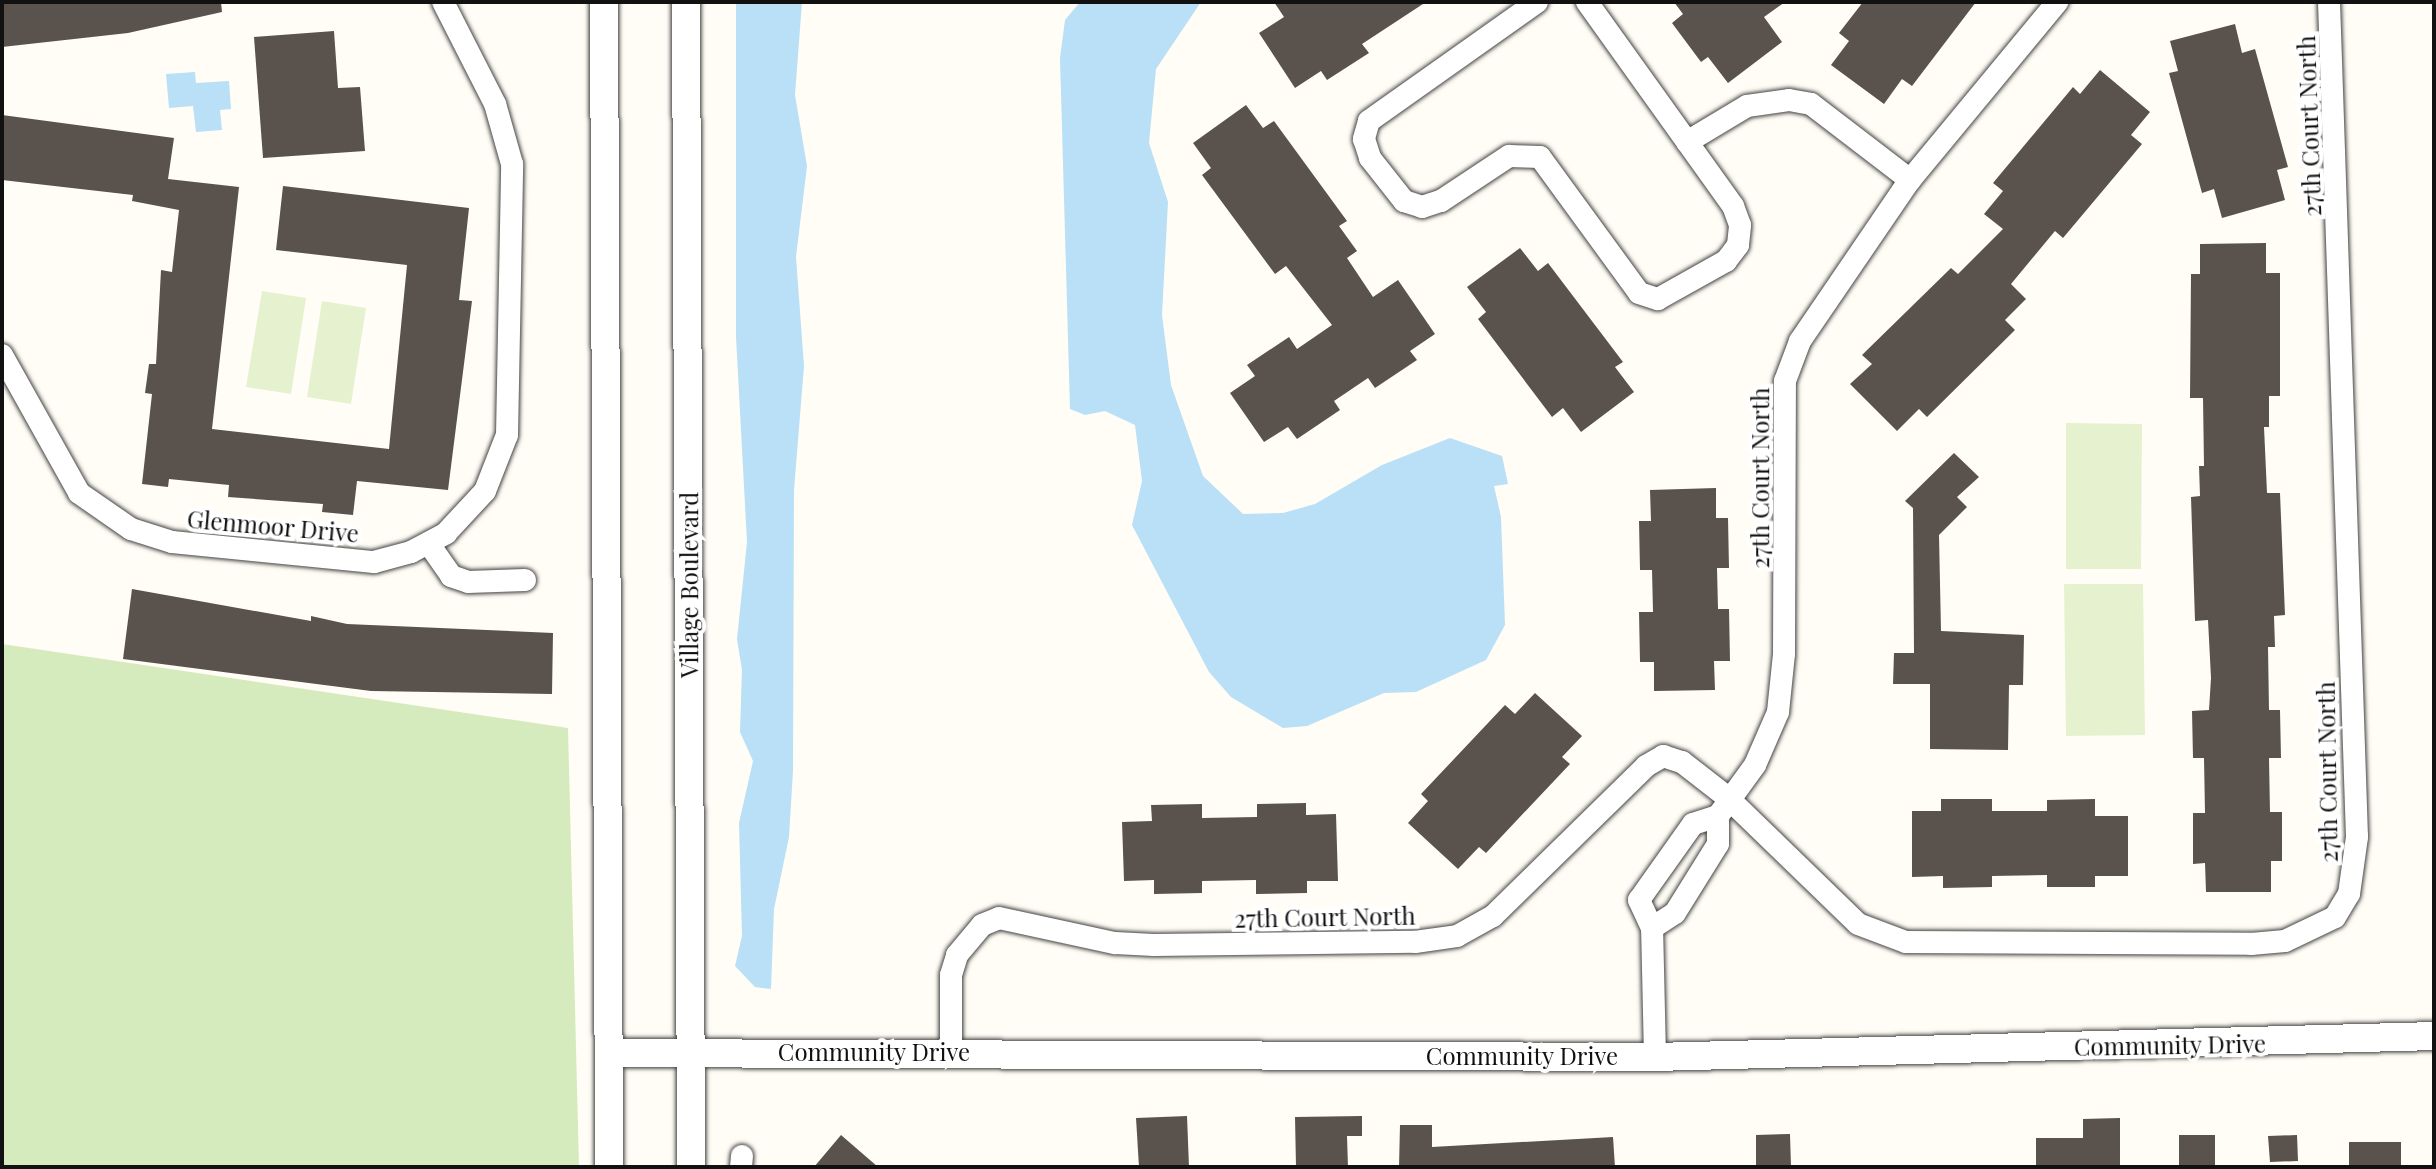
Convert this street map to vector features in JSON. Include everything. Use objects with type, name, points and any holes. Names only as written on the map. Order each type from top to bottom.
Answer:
[{"type":"street","name":"Glenmoor Drive","points":[[2,355],[79,493],[131,529],[172,542],[374,562],[429,544],[460,521],[485,491],[507,435],[512,164],[495,104],[443,2]]},
{"type":"street","points":[[604,2],[609,1167]]},
{"type":"street","name":"Village Boulevard","points":[[686,2],[691,1167]]},
{"type":"street","points":[[1537,2],[1369,121],[1364,139],[1370,158],[1404,201],[1422,207],[1441,201],[1509,156],[1540,157],[1633,286],[1658,299],[1726,261],[1738,245],[1740,225],[1733,206],[1587,2]]},
{"type":"street","name":"27th Court North","points":[[1655,1057],[1652,928],[1639,900],[1693,824],[1723,806],[1755,765],[1778,712],[1784,654],[1785,381],[1800,341],[1828,294],[1910,180],[2057,2]]},
{"type":"street","name":"27th Court North","points":[[951,1052],[951,975],[957,955],[982,925],[999,918],[1115,943],[1154,945],[1436,941],[1493,916],[1646,766],[1663,756],[1682,762],[1723,806],[1858,924],[1906,942],[2251,944],[2285,941],[2335,917],[2349,894],[2357,837],[2329,2]]},
{"type":"street","points":[[1687,142],[1747,106],[1789,100],[1811,104],[1910,180]]},
{"type":"street","points":[[429,544],[451,576],[468,582],[525,580]]},
{"type":"street","points":[[1652,928],[1675,913],[1718,844],[1723,806]]},
{"type":"street","name":"Community Drive","points":[[610,1053],[1655,1057],[2434,1036]]},
{"type":"green space","points":[[262,291],[306,298],[291,394],[246,387]]},
{"type":"green space","points":[[322,301],[366,308],[351,404],[307,397]]},
{"type":"green space","points":[[2066,423],[2142,424],[2141,569],[2066,569]]},
{"type":"green space","points":[[2064,584],[2143,584],[2145,735],[2066,736]]},
{"type":"green space","points":[[2,644],[568,728],[579,1167],[2,1167]]},
{"type":"water","points":[[736,2],[802,2],[795,95],[807,166],[796,257],[804,366],[794,490],[793,771],[789,837],[774,909],[771,989],[755,987],[735,966],[742,936],[739,823],[753,761],[740,732],[742,670],[737,639],[747,542],[736,337]]},
{"type":"water","points":[[1080,2],[1201,2],[1156,69],[1149,143],[1168,202],[1162,315],[1171,385],[1203,476],[1243,514],[1283,513],[1315,504],[1382,465],[1450,438],[1502,456],[1508,484],[1494,486],[1501,517],[1505,625],[1486,660],[1416,692],[1384,693],[1307,726],[1283,728],[1231,697],[1209,672],[1132,525],[1142,481],[1135,425],[1105,411],[1085,415],[1070,409],[1060,58],[1065,20]]},
{"type":"water","points":[[195,72],[196,83],[229,81],[231,109],[220,110],[222,130],[196,132],[193,106],[169,108],[166,74]]},
{"type":"building","points":[[2,2],[221,2],[222,12],[128,33],[2,47]]},
{"type":"building","points":[[1274,2],[1426,2],[1362,44],[1369,53],[1327,80],[1321,71],[1295,88],[1259,33],[1284,17]]},
{"type":"building","points":[[1674,2],[1785,2],[1764,17],[1782,42],[1728,83],[1708,57],[1701,62],[1672,23],[1683,14]]},
{"type":"building","points":[[1863,2],[1976,2],[1912,86],[1902,79],[1884,104],[1831,65],[1849,41],[1839,33]]},
{"type":"building","points":[[2235,24],[2242,53],[2255,49],[2288,167],[2277,170],[2285,200],[2222,218],[2214,189],[2202,193],[2169,73],[2178,71],[2170,41]]},
{"type":"building","points":[[334,31],[338,88],[360,87],[365,151],[263,158],[254,37]]},
{"type":"building","points":[[2100,70],[2150,112],[2131,135],[2142,144],[2063,238],[2055,231],[2011,284],[2026,299],[2005,320],[2015,330],[1927,417],[1919,409],[1897,431],[1850,384],[1872,364],[1862,355],[1951,268],[1958,274],[2003,229],[1984,214],[2003,191],[1993,183],[2073,87],[2080,94]]},
{"type":"building","points":[[1246,105],[1263,128],[1274,121],[1347,221],[1339,226],[1357,251],[1347,258],[1373,297],[1398,280],[1435,334],[1410,351],[1417,360],[1375,388],[1368,378],[1334,401],[1340,410],[1297,439],[1288,427],[1264,442],[1230,393],[1255,376],[1247,365],[1289,337],[1297,349],[1332,325],[1286,266],[1275,274],[1202,175],[1211,168],[1193,143]]},
{"type":"building","points":[[2,115],[174,138],[168,179],[239,187],[212,429],[389,449],[407,265],[276,250],[283,186],[469,208],[459,300],[472,301],[448,490],[357,481],[353,515],[322,512],[323,504],[228,497],[229,485],[169,479],[168,487],[142,484],[152,394],[145,393],[149,364],[156,364],[161,270],[172,272],[179,210],[132,201],[133,195],[2,180]]},
{"type":"building","points":[[2266,243],[2266,273],[2280,273],[2280,396],[2269,396],[2269,427],[2264,427],[2267,493],[2280,493],[2285,615],[2274,616],[2275,647],[2268,647],[2269,710],[2280,710],[2281,758],[2269,758],[2270,812],[2282,812],[2282,861],[2271,861],[2271,892],[2206,892],[2205,863],[2193,864],[2193,813],[2205,813],[2204,758],[2193,758],[2192,711],[2209,710],[2211,678],[2208,620],[2195,621],[2191,497],[2200,496],[2199,466],[2204,466],[2203,398],[2190,398],[2191,274],[2200,274],[2200,244]]},
{"type":"building","points":[[1520,248],[1538,271],[1548,263],[1623,362],[1615,367],[1634,392],[1581,432],[1563,408],[1552,417],[1478,319],[1486,312],[1467,287]]},
{"type":"building","points":[[1954,453],[1979,477],[1957,497],[1967,507],[1939,535],[1941,631],[2024,635],[2023,685],[2009,685],[2008,750],[1930,749],[1930,684],[1893,684],[1894,653],[1914,653],[1913,508],[1905,501]]},
{"type":"building","points":[[1716,488],[1716,518],[1728,518],[1729,568],[1717,568],[1718,609],[1729,609],[1730,661],[1714,661],[1715,690],[1654,691],[1654,662],[1640,662],[1639,612],[1653,612],[1652,570],[1640,570],[1639,521],[1651,521],[1650,490]]},
{"type":"building","points":[[132,589],[311,621],[311,616],[347,624],[553,633],[552,694],[371,691],[123,659]]},
{"type":"building","points":[[1535,693],[1582,736],[1562,757],[1570,764],[1486,853],[1479,847],[1458,869],[1408,823],[1428,801],[1421,794],[1505,705],[1515,714]]},
{"type":"building","points":[[1941,799],[1992,799],[1992,811],[2047,811],[2047,800],[2095,799],[2095,816],[2128,816],[2128,876],[2095,876],[2095,887],[2047,887],[2047,875],[1992,876],[1992,887],[1943,888],[1943,876],[1912,877],[1912,811],[1941,811]]},
{"type":"building","points":[[1306,803],[1306,815],[1336,814],[1338,881],[1307,881],[1307,893],[1256,894],[1256,880],[1202,881],[1202,893],[1154,894],[1154,880],[1124,881],[1122,822],[1152,821],[1151,805],[1202,804],[1202,818],[1257,817],[1257,804]]},
{"type":"building","points":[[1187,1116],[1189,1167],[1139,1167],[1136,1118]]},
{"type":"building","points":[[1362,1116],[1362,1136],[1347,1136],[1348,1167],[1296,1167],[1295,1117]]},
{"type":"building","points":[[2120,1118],[2120,1167],[2036,1167],[2036,1138],[2083,1138],[2083,1119]]},
{"type":"building","points":[[1400,1125],[1432,1125],[1432,1147],[1613,1137],[1615,1167],[1399,1167]]},
{"type":"building","points":[[1790,1134],[1791,1167],[1756,1167],[1756,1135]]},
{"type":"building","points":[[841,1135],[878,1167],[814,1167]]},
{"type":"building","points":[[2179,1135],[2215,1135],[2215,1167],[2179,1167]]},
{"type":"building","points":[[2297,1135],[2298,1161],[2270,1162],[2268,1136]]},
{"type":"building","points":[[2349,1142],[2401,1142],[2401,1167],[2349,1167]]}]
